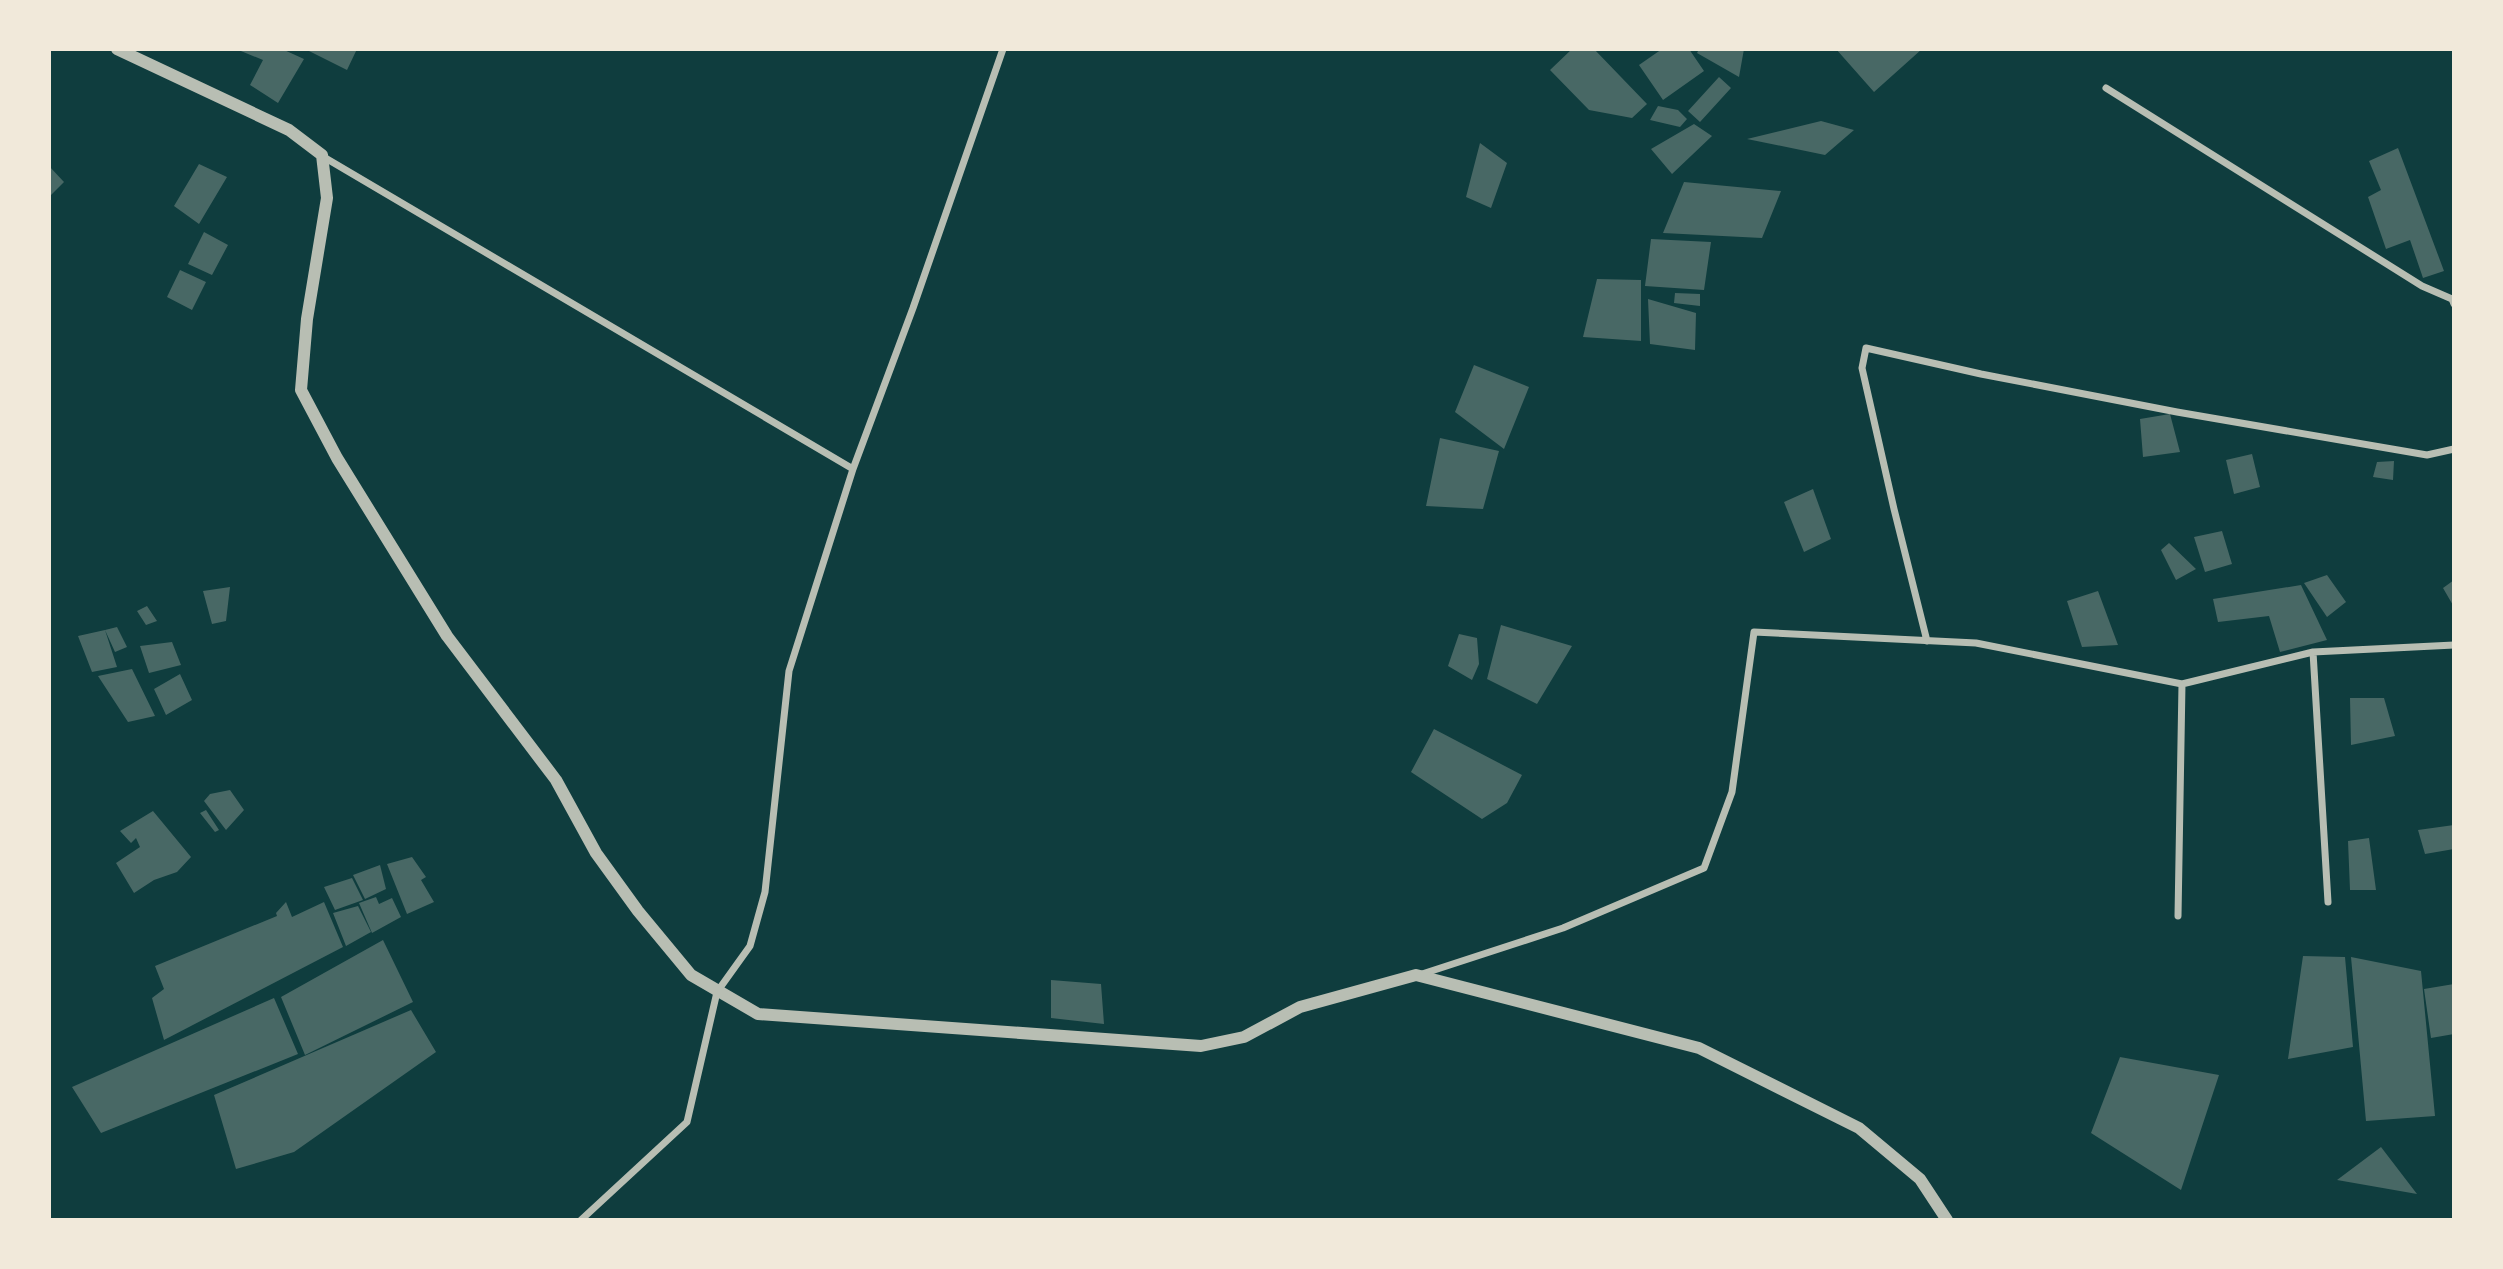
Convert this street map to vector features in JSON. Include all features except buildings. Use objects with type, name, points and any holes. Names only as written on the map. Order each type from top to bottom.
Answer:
[{"type":"street","points":[[117,49],[289,130],[322,155],[853,469]]},
{"type":"street","points":[[581,1220],[687,1122],[717,992],[750,946],[765,892],[789,671],[853,469],[913,308],[1003,49]]},
{"type":"street","points":[[2106,88],[2422,286],[2452,299],[2454,304]]},
{"type":"street","points":[[322,155],[327,198],[307,319],[301,390],[337,458],[447,636],[556,780],[596,853],[638,911],[691,975],[758,1014],[1201,1046],[1244,1037],[1300,1007],[1416,975],[1563,928],[1704,868],[1732,792],[1754,632],[1976,643],[2182,684],[2313,652],[2454,645]]},
{"type":"street","points":[[1927,641],[1862,368],[1866,348],[2019,382],[2238,423],[2427,455],[2454,449]]},
{"type":"street","points":[[2313,652],[2328,902]]},
{"type":"street","points":[[2178,916],[2182,684]]},
{"type":"street","points":[[1416,975],[1699,1048],[1859,1128],[1920,1179],[1947,1220]]}]
